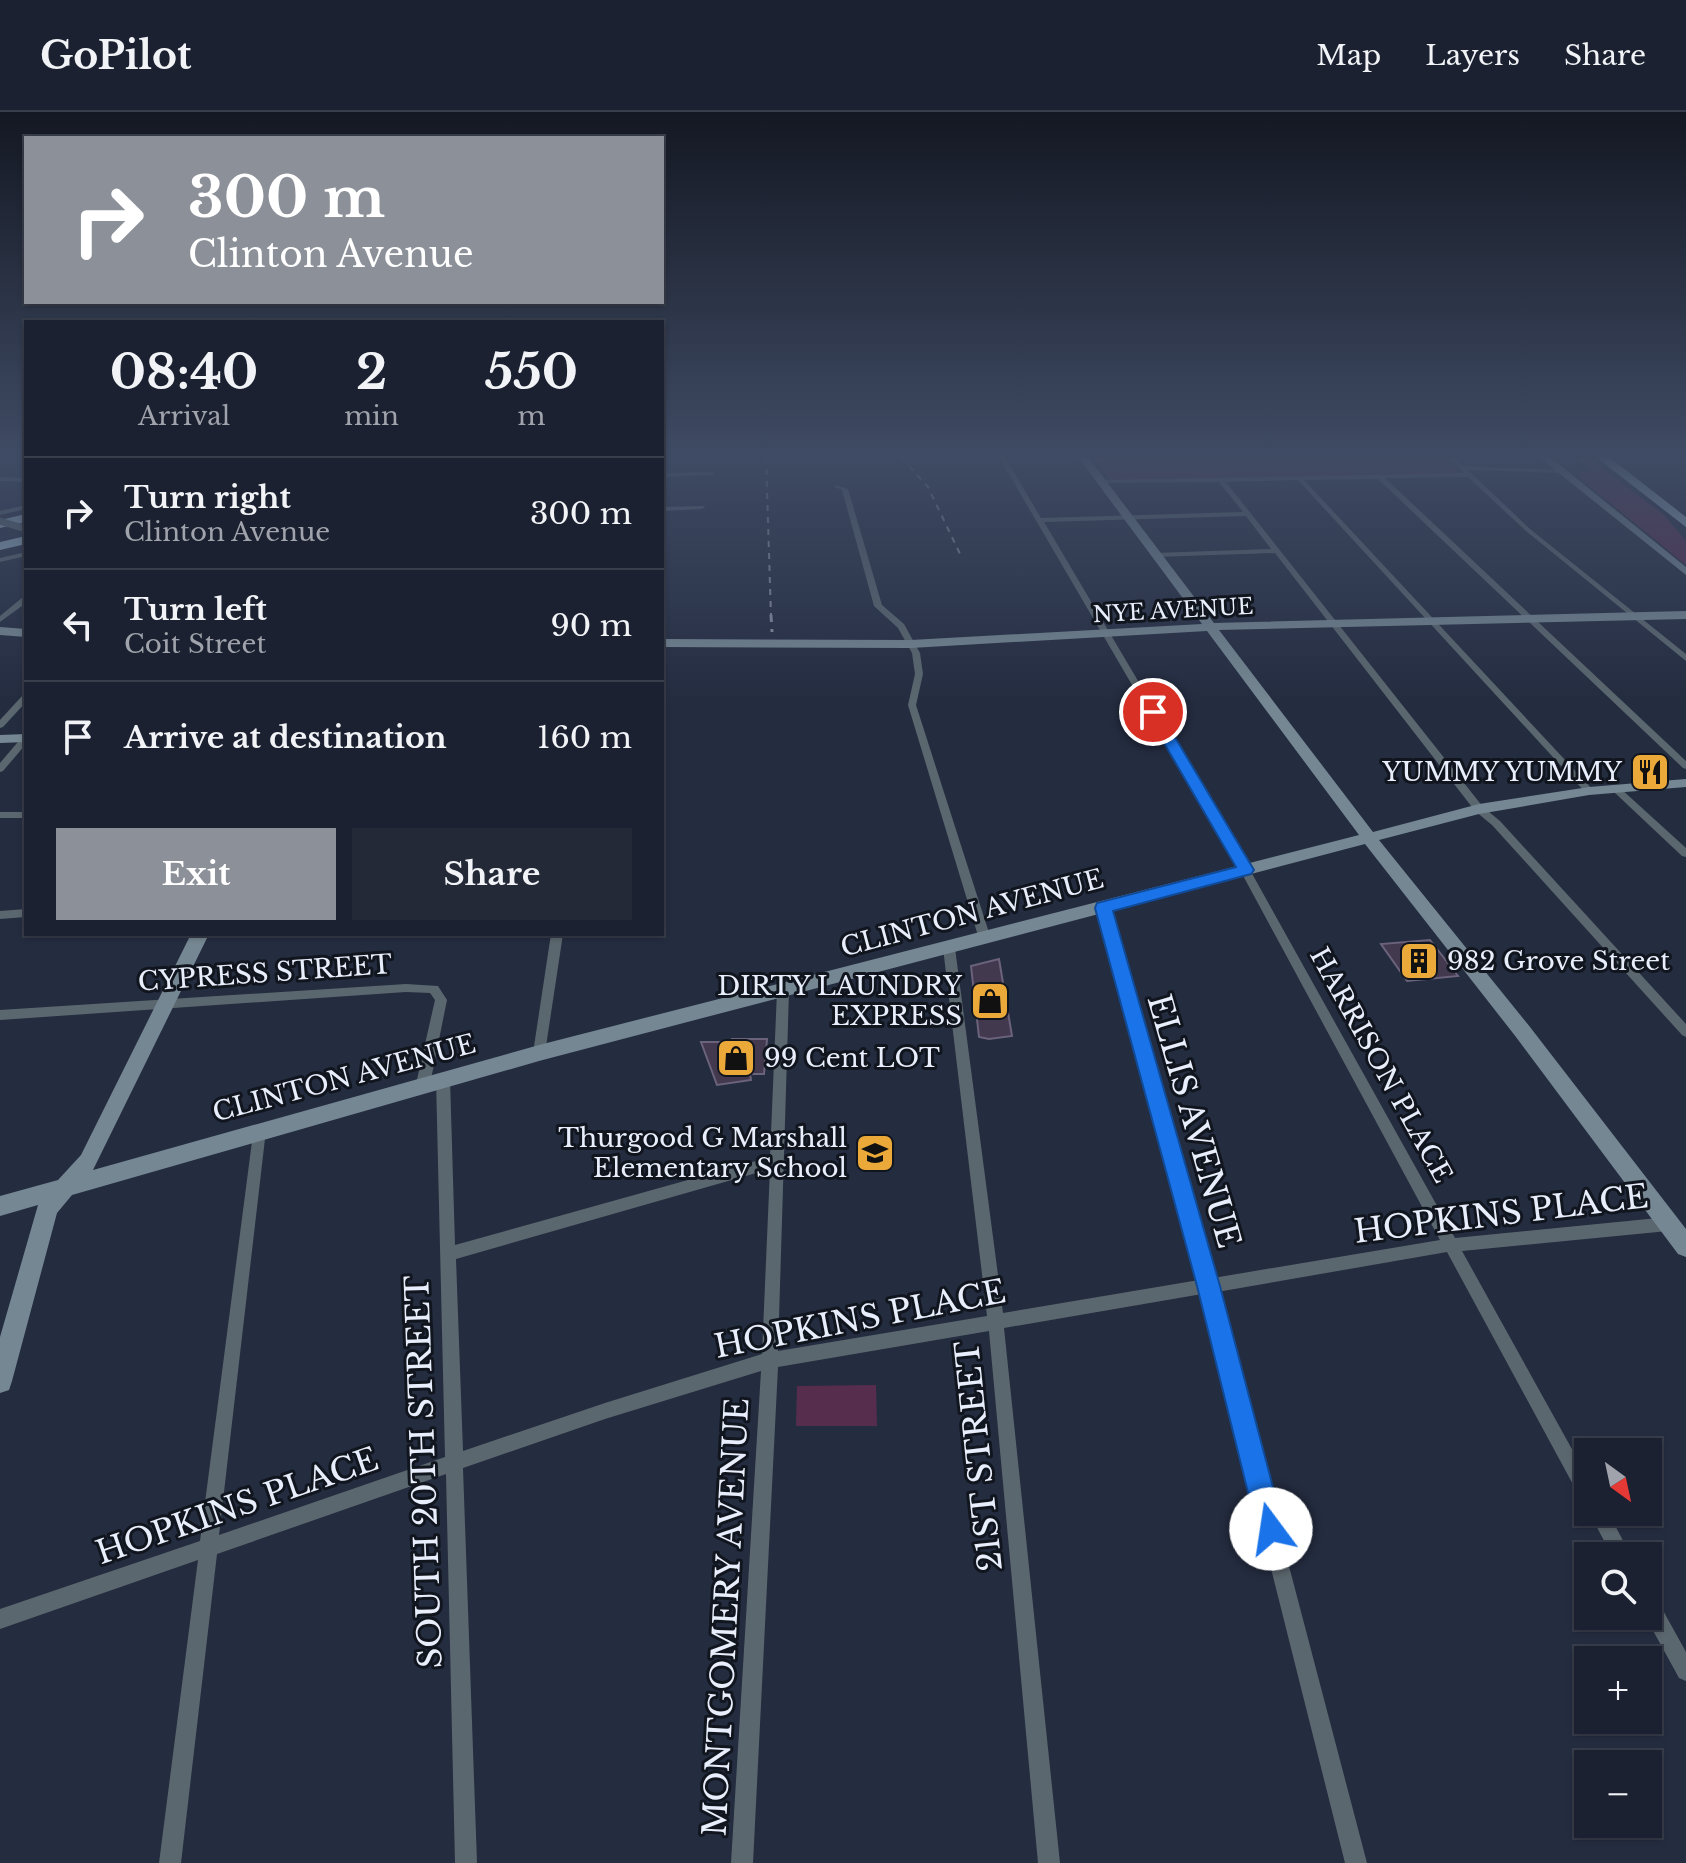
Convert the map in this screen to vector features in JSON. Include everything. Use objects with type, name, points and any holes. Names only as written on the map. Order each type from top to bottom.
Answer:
[{"type":"highway","points":[[0,546],[24,540]]},
{"type":"main road","points":[[1143,539],[1370,839],[1523,1032],[1686,1247]]},
{"type":"main road","points":[[1645,539],[1686,572]]},
{"type":"main road","name":"NYE AVENUE","points":[[664,643],[911,644],[1208,627],[1686,615]]},
{"type":"main road","points":[[0,631],[24,633]]},
{"type":"main road","points":[[0,739],[24,738]]},
{"type":"main road","name":"CLINTON AVENUE","points":[[0,1206],[539,1053],[1479,809],[1589,791],[1686,783]]},
{"type":"main road","points":[[0,1381],[47,1208],[88,1161],[199,936]]},
{"type":"street","points":[[859,539],[878,606],[897,617],[911,644],[919,675],[912,705],[985,939]]},
{"type":"street","name":"HARRISON PLACE","points":[[1050,539],[1245,870],[1574,1470]]},
{"type":"street","points":[[1266,539],[1479,809],[1496,823],[1686,1032]]},
{"type":"street","points":[[1355,539],[1589,791]]},
{"type":"street","points":[[1444,539],[1686,766]]},
{"type":"street","points":[[1539,539],[1686,658]]},
{"type":"street","points":[[1155,555],[1276,551]]},
{"type":"street","points":[[0,560],[24,554]]},
{"type":"street","points":[[0,620],[24,601]]},
{"type":"street","points":[[0,725],[24,699]]},
{"type":"street","points":[[0,769],[24,740]]},
{"type":"street","points":[[1617,790],[1686,854]]},
{"type":"street","points":[[0,815],[24,815]]},
{"type":"street","name":"ELLIS AVENUE","points":[[1103,908],[1208,1286],[1356,1863]]},
{"type":"street","points":[[0,915],[24,913]]},
{"type":"street","points":[[539,1053],[557,936]]},
{"type":"street","name":"21ST STREET","points":[[949,948],[996,1322],[1049,1863]]},
{"type":"street","name":"CYPRESS STREET","points":[[0,1015],[434,989],[441,1000],[433,1082]]},
{"type":"street","name":"MONTGOMERY AVENUE","points":[[742,1863],[770,1360],[783,991]]},
{"type":"street","name":"SOUTH 20TH STREET","points":[[433,1082],[448,1254],[466,1863]]},
{"type":"street","points":[[170,1863],[259,1130]]},
{"type":"street","points":[[448,1254],[777,1161]]},
{"type":"street","name":"HOPKINS PLACE","points":[[0,1619],[605,1411],[770,1360],[1449,1245],[1668,1224]]},
{"type":"street","points":[[1662,1628],[1686,1671]]},
{"type":"shaded area","points":[[1654,539],[1684,539],[1686,565]]},
{"type":"shaded area","points":[[876,1385],[877,1426],[796,1426],[797,1386]]},
{"type":"building","name":"982 Grove Street","points":[[1430,940],[1458,976],[1407,981],[1381,944]]},
{"type":"building","name":"DIRTY LAUNDRY EXPRESS","points":[[999,959],[1012,1036],[989,1039],[979,1037],[971,966]]},
{"type":"building","name":"99 Cent LOT","points":[[732,1039],[767,1039],[764,1074],[750,1074],[751,1080],[717,1085],[701,1042],[732,1042]]},
{"type":"railway","points":[[769,539],[771,617]]},
{"type":"railway","points":[[953,539],[961,556]]},
{"type":"railway","points":[[771,615],[772,632]]},
{"type":"place","name":"YUMMY YUMMY","points":[[1650,772]]},
{"type":"place","name":"982 Grove Street","points":[[1419,961]]},
{"type":"place","name":"DIRTY LAUNDRY EXPRESS","points":[[990,1001]]},
{"type":"place","name":"99 Cent LOT","points":[[736,1058]]},
{"type":"place","name":"Thurgood G Marshall Elementary School","points":[[875,1153]]},
{"type":"route","points":[[1153,712],[1245,870],[1103,908],[1208,1286],[1271,1529]]}]
